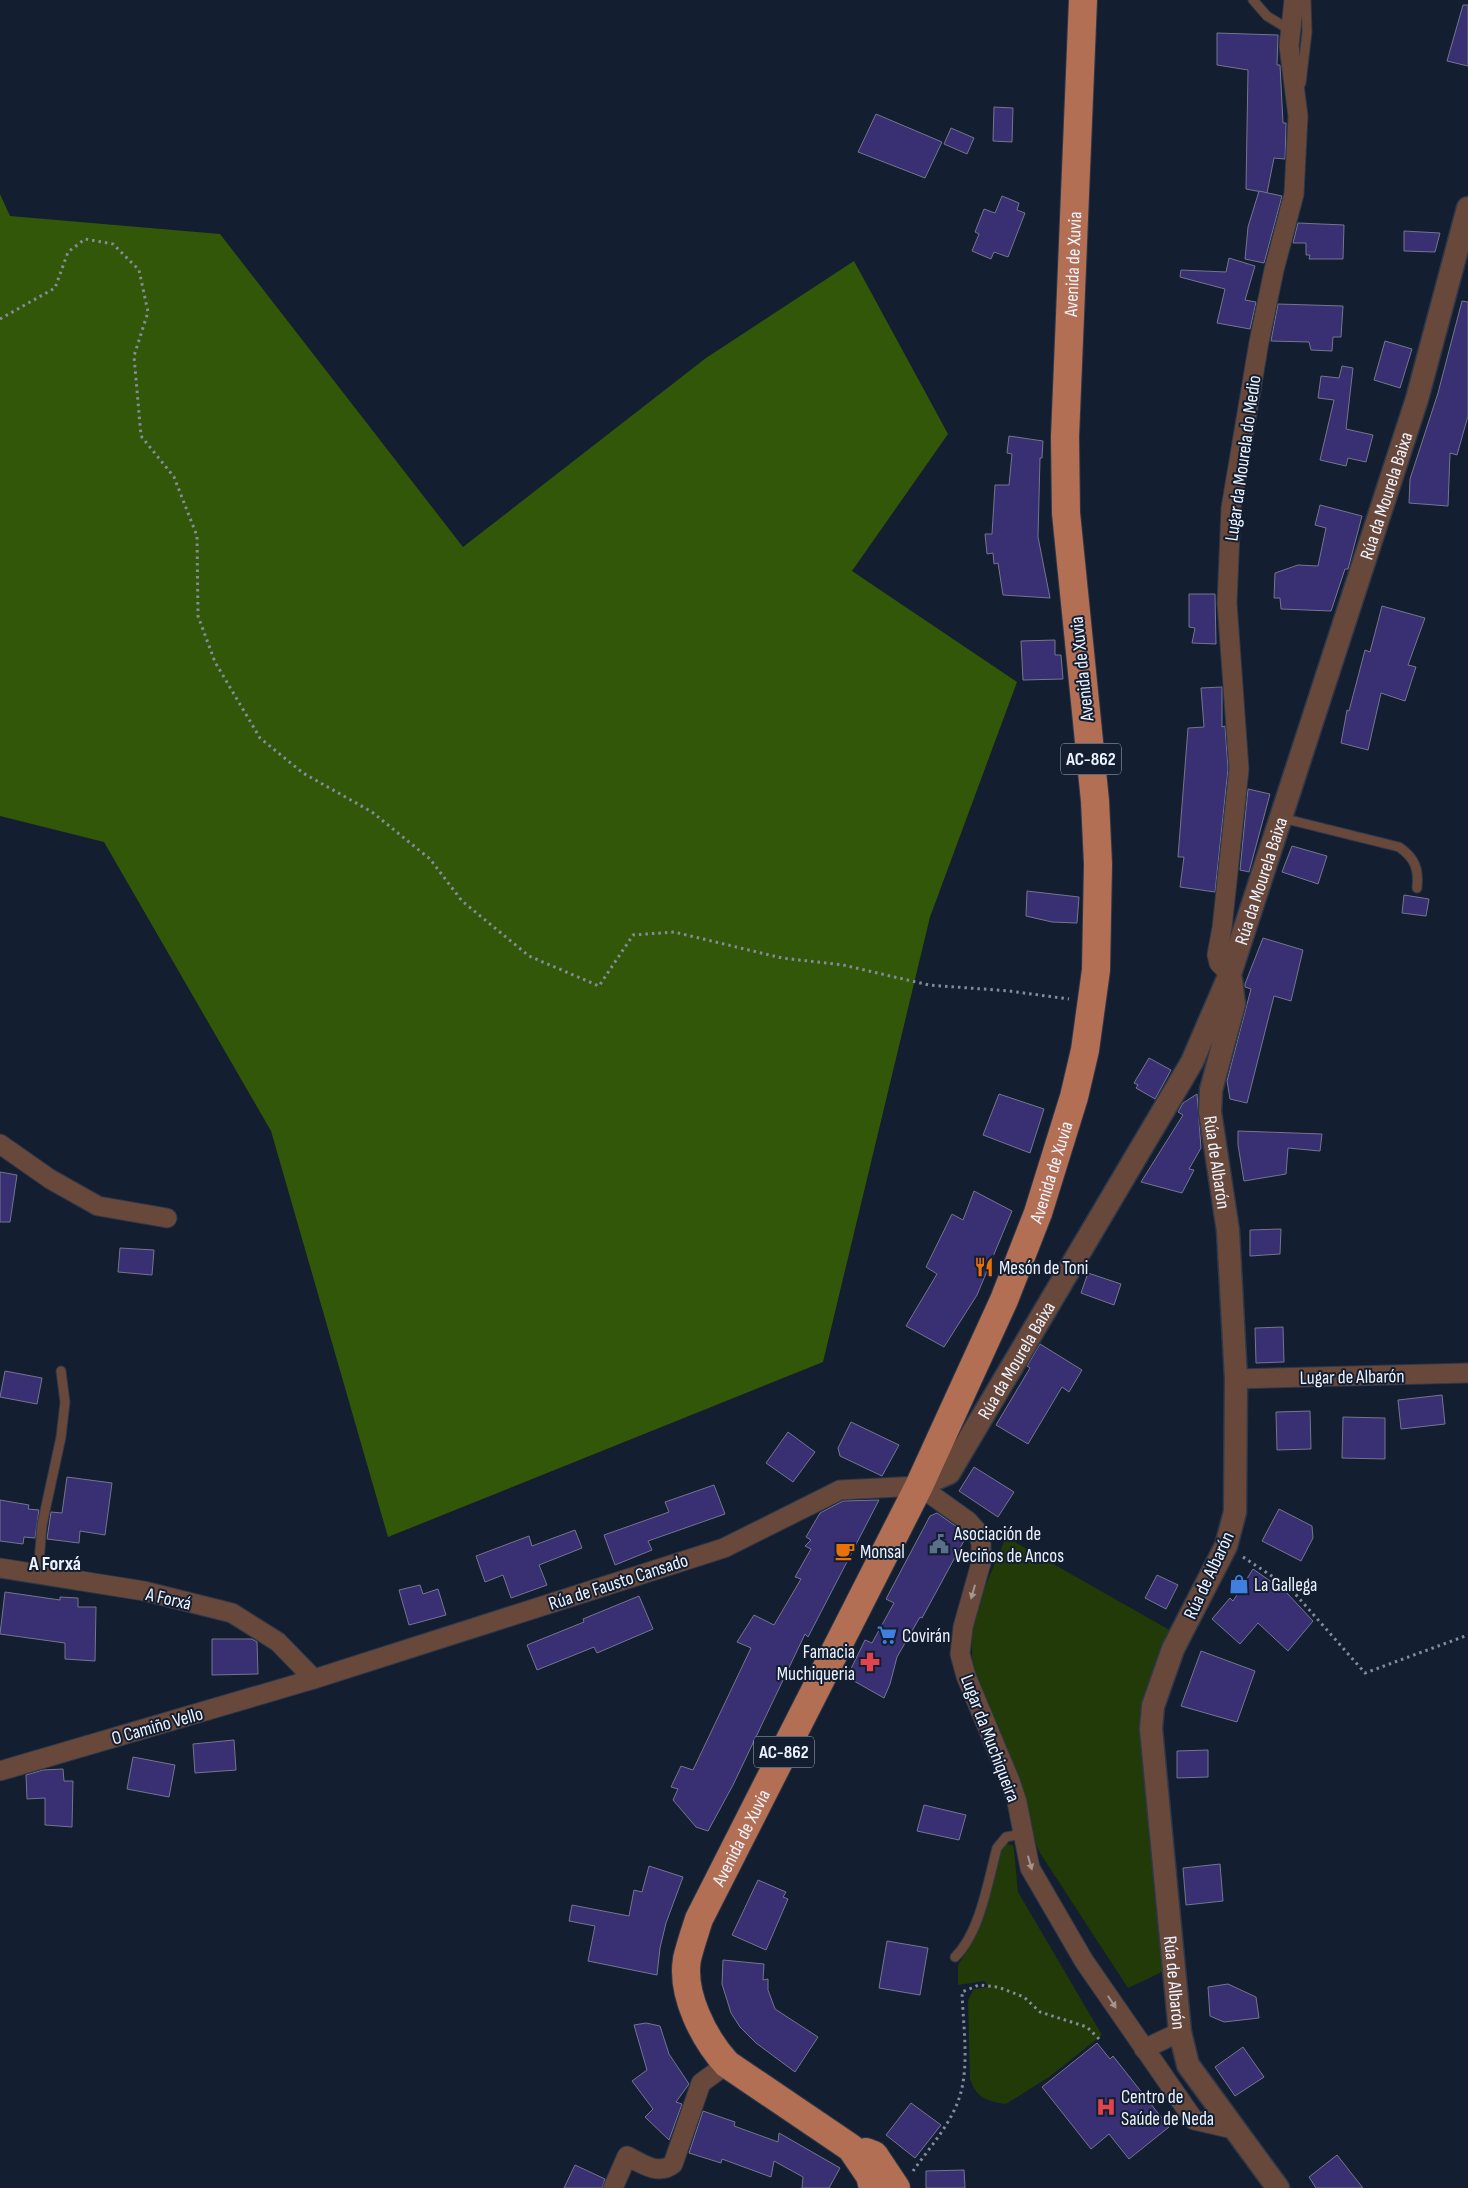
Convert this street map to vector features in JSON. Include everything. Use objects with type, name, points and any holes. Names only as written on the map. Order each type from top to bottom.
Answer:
[{"type":"main road","name":"Avenida de Xuvia","points":[[873,2188],[870,2176],[851,2148],[727,2064],[712,2048],[689,1998],[687,1961],[699,1919],[919,1486],[1004,1300],[1038,1214],[1074,1097],[1085,1050],[1092,1002],[1098,928],[1095,802],[1066,513],[1065,437],[1083,0]]},
{"type":"main road","points":[[851,2148],[874,2155],[904,2180]]},
{"type":"street","name":"Lugar da Mourela do Medio","points":[[1230,974],[1219,963],[1217,955],[1222,928],[1239,769],[1227,603],[1231,508],[1274,270],[1294,194],[1298,116],[1289,46],[1294,0]]},
{"type":"street","name":"Rúa da Mourela Baixa","points":[[919,1486],[949,1473],[1192,1062],[1230,974],[1416,399],[1468,208]]},
{"type":"street","name":"Rúa de Albarón","points":[[1230,974],[1234,1004],[1211,1090],[1210,1112],[1228,1231],[1236,1379],[1235,1512],[1226,1546],[1173,1648],[1153,1706],[1151,1729],[1180,2032],[1188,2064],[1233,2129],[1278,2188]]},
{"type":"street","points":[[0,1144],[50,1179],[98,1206],[167,1218]]},
{"type":"street","name":"Lugar de Albarón","points":[[1236,1379],[1468,1373]]},
{"type":"street","name":"Rúa de Fausto Cansado","points":[[314,1679],[724,1548],[840,1490],[919,1486]]},
{"type":"street","name":"Lugar da Muchiqueira","points":[[919,1486],[968,1521],[977,1531],[981,1543],[981,1564],[963,1627],[960,1654],[966,1676],[1017,1802],[1030,1868],[1084,1961],[1194,2120],[1233,2129]]},
{"type":"street","name":"A Forxá","points":[[0,1568],[144,1591],[232,1613],[278,1642],[314,1679]]},
{"type":"street","name":"O Camiño Vello","points":[[0,1770],[314,1679]]},
{"type":"street","points":[[1144,2049],[1180,2032]]},
{"type":"street","points":[[613,2188],[627,2156],[654,2169],[662,2170],[673,2164],[701,2083],[727,2064]]},
{"type":"street","points":[[1184,2103],[1199,2109],[1206,2106],[1212,2098]]},
{"type":"lane","points":[[1253,0],[1267,16],[1290,30]]},
{"type":"lane","points":[[1298,116],[1307,32],[1306,0]]},
{"type":"lane","points":[[1280,818],[1399,847],[1414,859],[1418,868],[1417,888]]},
{"type":"lane","points":[[38,1574],[42,1525],[61,1437],[65,1402],[61,1371]]},
{"type":"lane","points":[[955,1956],[963,1949],[972,1934],[997,1848],[1006,1837],[1022,1834]]},
{"type":"path","points":[[0,319],[54,288],[68,252],[85,239],[113,244],[139,270],[148,312],[134,356],[140,436],[174,477],[197,536],[198,616],[215,662],[260,738],[303,773],[372,812],[430,859],[462,901],[530,956],[599,986],[633,935],[674,932],[782,958],[844,965],[929,985],[1009,991],[1092,1002]]},
{"type":"path","points":[[1226,1546],[1290,1588],[1366,1673],[1468,1635]]},
{"type":"path","points":[[904,2180],[945,2126],[960,2094],[964,2072],[962,1992],[979,1985],[988,1984],[998,1987],[1024,1997],[1040,2012],[1086,2027],[1101,2041]]},
{"type":"green space","points":[[0,194],[10,216],[220,234],[463,547],[706,358],[854,261],[948,434],[852,571],[1017,682],[930,917],[823,1362],[388,1537],[271,1131],[104,842],[0,816]]},
{"type":"green space","points":[[1006,1537],[1173,1632],[1151,1682],[1164,1971],[1128,1988],[1040,1853],[1031,1833],[1029,1812],[1023,1793],[977,1683],[972,1657],[972,1630],[976,1608]]},
{"type":"green space","points":[[1006,1844],[1013,1845],[1014,1849],[1018,1892],[1102,2035],[1049,2077],[1006,2104],[993,2102],[979,2095],[970,2079],[968,2000],[974,1989],[988,1987],[985,1981],[958,1985],[958,1965],[972,1943],[979,1927],[998,1857]]},
{"type":"building","points":[[1463,5],[1468,5],[1468,66],[1447,61]]},
{"type":"building","points":[[1217,33],[1278,35],[1277,65],[1280,65],[1283,123],[1286,123],[1285,159],[1274,158],[1267,193],[1246,189],[1248,70],[1217,65]]},
{"type":"building","points":[[994,107],[1013,108],[1012,142],[993,141]]},
{"type":"building","points":[[876,114],[942,142],[925,178],[858,152]]},
{"type":"building","points":[[951,128],[974,138],[967,154],[944,144]]},
{"type":"building","points":[[1259,191],[1282,196],[1264,263],[1245,259],[1248,227]]},
{"type":"building","points":[[1002,196],[1019,203],[1017,210],[1025,213],[1008,257],[994,252],[991,259],[972,251],[979,234],[975,232],[984,209],[995,213]]},
{"type":"building","points":[[1298,223],[1344,225],[1343,259],[1309,259],[1310,255],[1306,255],[1306,243],[1293,243]]},
{"type":"building","points":[[1404,231],[1440,233],[1435,252],[1404,251]]},
{"type":"building","points":[[1229,258],[1255,266],[1245,300],[1256,302],[1250,329],[1217,323],[1225,289],[1180,277],[1181,270],[1226,272]]},
{"type":"building","points":[[1462,301],[1468,302],[1468,416],[1457,455],[1450,453],[1448,506],[1409,503],[1410,479],[1438,393]]},
{"type":"building","points":[[1278,304],[1343,306],[1341,337],[1333,337],[1332,351],[1311,350],[1309,342],[1271,341]]},
{"type":"building","points":[[1385,341],[1412,349],[1400,388],[1374,380]]},
{"type":"building","points":[[1342,366],[1353,368],[1346,429],[1373,435],[1366,462],[1348,458],[1346,466],[1320,460],[1334,400],[1318,398],[1321,376],[1339,378]]},
{"type":"building","points":[[1009,436],[1043,441],[1042,458],[1040,458],[1038,537],[1050,598],[1003,595],[998,563],[994,564],[993,553],[987,554],[985,534],[992,534],[995,485],[1009,485],[1012,454],[1007,453]]},
{"type":"building","points":[[1320,505],[1362,516],[1348,569],[1345,569],[1331,611],[1281,609],[1280,598],[1274,598],[1275,573],[1298,565],[1318,566],[1326,528],[1315,525]]},
{"type":"building","points":[[1189,594],[1215,594],[1216,644],[1192,643],[1195,628],[1189,627]]},
{"type":"building","points":[[1382,606],[1425,618],[1408,665],[1416,667],[1405,701],[1381,693],[1368,750],[1341,743],[1347,710],[1349,711],[1365,650],[1370,652]]},
{"type":"building","points":[[1055,640],[1055,655],[1061,655],[1063,679],[1023,680],[1021,641]]},
{"type":"building","points":[[1222,687],[1222,727],[1225,726],[1228,769],[1215,892],[1180,887],[1184,857],[1178,857],[1188,728],[1204,727],[1201,688]]},
{"type":"building","points":[[1248,789],[1270,794],[1249,872],[1240,870]]},
{"type":"building","points":[[1292,846],[1327,856],[1318,884],[1282,872]]},
{"type":"building","points":[[1027,891],[1079,897],[1077,923],[1052,922],[1026,916]]},
{"type":"building","points":[[1404,895],[1429,899],[1426,916],[1402,913]]},
{"type":"building","points":[[1263,938],[1303,950],[1291,1001],[1274,996],[1247,1103],[1230,1099],[1227,1081],[1251,989],[1245,987],[1245,984]]},
{"type":"building","points":[[1149,1058],[1171,1070],[1155,1099],[1136,1088],[1138,1085],[1134,1083]]},
{"type":"building","points":[[999,1094],[1044,1109],[1030,1153],[983,1135]]},
{"type":"building","points":[[1197,1094],[1201,1148],[1189,1169],[1194,1170],[1182,1193],[1141,1182],[1183,1115],[1178,1112],[1183,1103]]},
{"type":"building","points":[[1238,1131],[1322,1134],[1320,1151],[1288,1148],[1286,1174],[1244,1181],[1238,1145]]},
{"type":"building","points":[[0,1172],[17,1175],[10,1222],[0,1222]]},
{"type":"building","points":[[974,1191],[1012,1211],[977,1295],[944,1347],[906,1326],[937,1274],[926,1267],[952,1214],[963,1220]]},
{"type":"building","points":[[1281,1229],[1280,1254],[1250,1256],[1250,1230]]},
{"type":"building","points":[[120,1248],[154,1250],[152,1275],[118,1272]]},
{"type":"building","points":[[1088,1273],[1121,1284],[1114,1305],[1081,1293]]},
{"type":"building","points":[[1283,1327],[1284,1362],[1256,1363],[1255,1328]]},
{"type":"building","points":[[1040,1344],[1082,1370],[1069,1392],[1062,1387],[1028,1444],[996,1425],[1030,1368],[1027,1366]]},
{"type":"building","points":[[5,1371],[42,1378],[37,1404],[0,1397]]},
{"type":"building","points":[[1442,1395],[1445,1424],[1401,1429],[1398,1400]]},
{"type":"building","points":[[1310,1411],[1311,1449],[1277,1450],[1276,1412]]},
{"type":"building","points":[[1343,1417],[1385,1418],[1385,1459],[1342,1458]]},
{"type":"building","points":[[851,1422],[899,1445],[882,1476],[840,1456],[838,1448]]},
{"type":"building","points":[[788,1432],[815,1452],[793,1482],[766,1463]]},
{"type":"building","points":[[974,1467],[1014,1492],[998,1517],[959,1491]]},
{"type":"building","points":[[67,1477],[112,1483],[105,1535],[80,1531],[79,1543],[47,1539],[51,1512],[62,1513]]},
{"type":"building","points":[[714,1485],[725,1514],[648,1541],[652,1550],[615,1565],[604,1535],[669,1512],[665,1502]]},
{"type":"building","points":[[0,1500],[29,1505],[28,1509],[39,1510],[35,1538],[24,1537],[23,1544],[0,1541]]},
{"type":"building","points":[[879,1500],[808,1637],[805,1634],[733,1785],[708,1831],[696,1827],[673,1800],[678,1789],[671,1787],[681,1766],[693,1770],[751,1648],[737,1642],[754,1615],[774,1625],[801,1579],[795,1577],[811,1549],[805,1546],[811,1540],[806,1537],[820,1513],[843,1501]]},
{"type":"building","points":[[1279,1509],[1312,1526],[1313,1538],[1301,1561],[1262,1541]]},
{"type":"building","points":[[937,1513],[960,1529],[966,1537],[922,1618],[920,1617],[897,1657],[884,1698],[847,1677],[865,1640],[872,1643],[894,1603],[886,1599],[930,1516]]},
{"type":"building","points":[[575,1530],[582,1548],[539,1565],[547,1585],[511,1598],[503,1575],[485,1582],[476,1556],[529,1536],[532,1546]]},
{"type":"building","points":[[1253,1569],[1286,1592],[1313,1621],[1288,1651],[1258,1623],[1240,1644],[1212,1619],[1230,1598],[1233,1601]]},
{"type":"building","points":[[1157,1575],[1178,1585],[1166,1609],[1145,1598]]},
{"type":"building","points":[[420,1585],[423,1594],[438,1589],[446,1615],[409,1625],[399,1590]]},
{"type":"building","points":[[5,1592],[60,1600],[60,1597],[78,1598],[78,1607],[96,1607],[95,1661],[65,1659],[65,1643],[0,1634]]},
{"type":"building","points":[[639,1596],[653,1629],[597,1653],[594,1647],[537,1670],[527,1645],[584,1622],[583,1619]]},
{"type":"building","points":[[212,1639],[252,1639],[257,1642],[258,1674],[212,1675]]},
{"type":"building","points":[[1201,1651],[1255,1671],[1237,1722],[1181,1706]]},
{"type":"building","points":[[234,1740],[236,1770],[195,1773],[193,1744]]},
{"type":"building","points":[[1208,1750],[1208,1777],[1177,1778],[1177,1751]]},
{"type":"building","points":[[133,1757],[175,1765],[169,1797],[127,1789]]},
{"type":"building","points":[[63,1769],[64,1781],[73,1781],[72,1827],[45,1825],[45,1798],[27,1799],[26,1775],[43,1770]]},
{"type":"building","points":[[924,1805],[966,1815],[959,1840],[917,1831]]},
{"type":"building","points":[[1220,1864],[1223,1901],[1186,1905],[1183,1868]]},
{"type":"building","points":[[649,1866],[683,1877],[666,1923],[660,1948],[657,1975],[588,1961],[595,1926],[569,1921],[572,1905],[629,1916],[634,1890],[642,1892]]},
{"type":"building","points":[[758,1880],[786,1892],[783,1897],[788,1899],[766,1950],[732,1935]]},
{"type":"building","points":[[887,1941],[928,1948],[920,1995],[879,1988]]},
{"type":"building","points":[[723,1960],[764,1964],[763,1980],[768,1979],[768,1990],[775,2009],[818,2037],[795,2072],[756,2043],[740,2027],[731,2013],[722,1984]]},
{"type":"building","points":[[1228,1984],[1256,1997],[1259,2018],[1224,2022],[1210,2016],[1208,1987]]},
{"type":"building","points":[[646,2023],[660,2026],[669,2054],[689,2084],[676,2102],[682,2104],[669,2140],[645,2117],[653,2109],[632,2081],[647,2070],[634,2025]]},
{"type":"building","name":"Centro de Saúde de Neda","points":[[1097,2043],[1110,2059],[1113,2056],[1169,2127],[1129,2159],[1109,2134],[1091,2149],[1042,2087]]},
{"type":"building","points":[[1243,2047],[1264,2077],[1235,2096],[1215,2067]]},
{"type":"building","points":[[911,2103],[941,2125],[915,2158],[886,2135]]},
{"type":"building","points":[[703,2111],[735,2122],[734,2126],[778,2142],[779,2133],[840,2168],[829,2188],[802,2188],[803,2177],[774,2161],[771,2177],[722,2159],[721,2163],[689,2153]]},
{"type":"building","points":[[1337,2155],[1363,2188],[1316,2188],[1309,2177]]},
{"type":"building","points":[[575,2165],[605,2179],[602,2188],[564,2188]]},
{"type":"building","points":[[964,2170],[965,2188],[926,2188],[926,2171]]},
{"type":"place","name":"Mesón de Toni","points":[[984,1267]]},
{"type":"place","name":"Asociación de Veciños de Ancos","points":[[939,1544]]},
{"type":"place","name":"Monsal","points":[[845,1551]]},
{"type":"place","name":"La Gallega","points":[[1239,1584]]},
{"type":"place","name":"Covirán","points":[[887,1635]]},
{"type":"place","name":"Famacia Muchiqueria","points":[[870,1662]]},
{"type":"place","name":"Centro de Saúde de Neda","points":[[1106,2107]]},
{"type":"district","name":"A Forxá","points":[[55,1563]]}]
